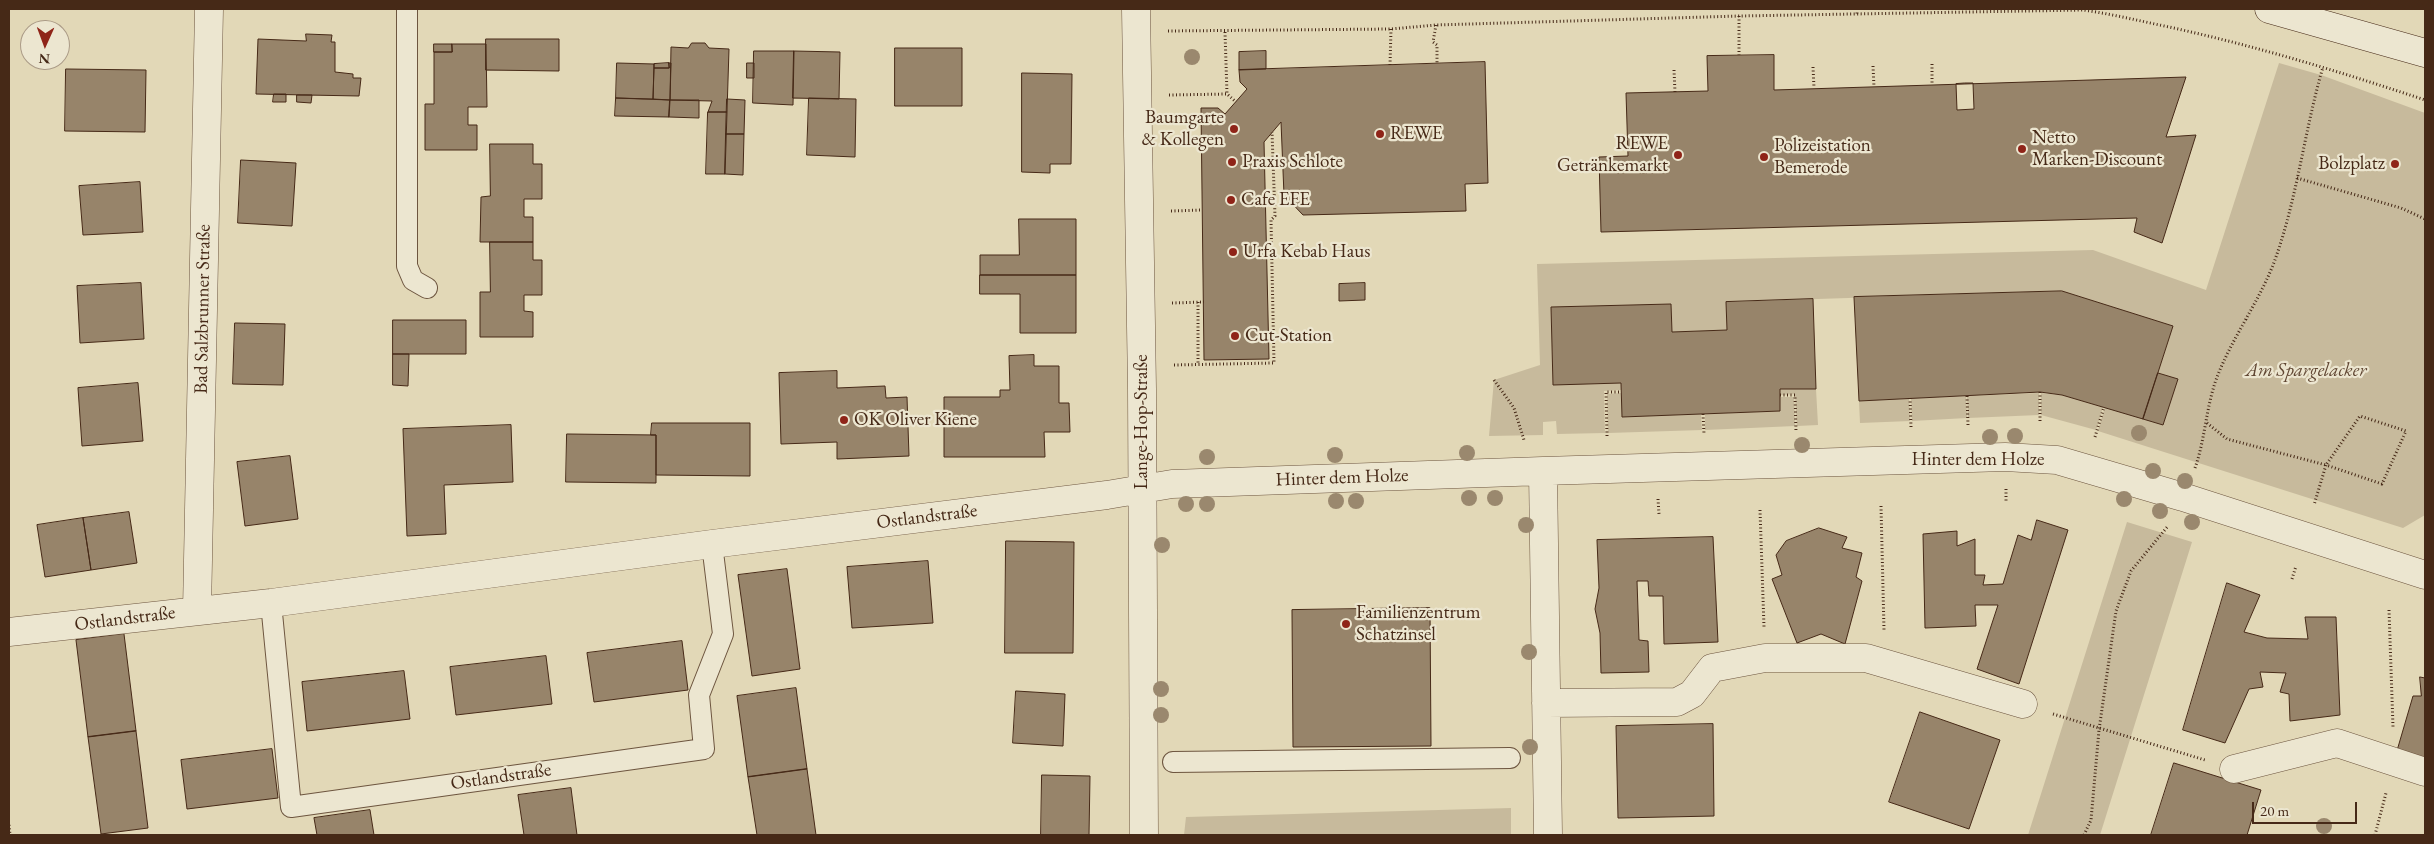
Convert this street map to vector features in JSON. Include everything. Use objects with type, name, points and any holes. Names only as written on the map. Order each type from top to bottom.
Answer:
[{"type":"street","name":"Bad Salzbrunner Straße","points":[[197,610],[209,9]]},
{"type":"street","name":"Lange-Hop-Straße","points":[[1136,9],[1142,389],[1144,835]]},
{"type":"street","points":[[2269,9],[2425,53]]},
{"type":"street","name":"Hinter dem Holze","points":[[1141,488],[1172,484],[1543,471],[2005,457],[2057,460],[2183,497],[2425,575]]},
{"type":"street","points":[[1543,471],[1548,835]]},
{"type":"street","name":"Ostlandstraße","points":[[9,632],[271,603],[712,544],[1107,496],[1141,488]]},
{"type":"street","points":[[1546,703],[1677,702],[1692,694],[1712,668],[1765,658],[1866,658],[2023,704]]},
{"type":"street","points":[[2234,769],[2337,743],[2425,772]]},
{"type":"lane","points":[[407,9],[408,266],[413,280],[427,288]]},
{"type":"lane","name":"Ostlandstraße","points":[[271,603],[292,806],[704,749],[699,696],[723,634],[712,544]]},
{"type":"lane","points":[[1173,762],[1510,758]]},
{"type":"path","points":[[1857,9],[1857,15]]},
{"type":"path","points":[[1167,31],[1185,29],[1225,32],[1391,29],[1436,25],[1739,16],[2090,11],[2204,34],[2323,67],[2425,100]]},
{"type":"path","points":[[1739,16],[1739,55]]},
{"type":"path","points":[[1436,25],[1433,42],[1437,45],[1437,63]]},
{"type":"path","points":[[1390,65],[1391,29]]},
{"type":"path","points":[[1225,32],[1226,94]]},
{"type":"path","points":[[1932,64],[1932,85]]},
{"type":"path","points":[[1873,66],[1874,87]]},
{"type":"path","points":[[1813,67],[1814,88]]},
{"type":"path","points":[[2084,835],[2091,820],[2099,730],[2112,637],[2123,591],[2131,571],[2145,552],[2164,533],[2183,497],[2198,460],[2216,381],[2231,346],[2259,298],[2278,254],[2297,178],[2312,101],[2323,67]]},
{"type":"path","points":[[1674,70],[1675,92]]},
{"type":"path","points":[[1168,95],[1226,94],[1236,102]]},
{"type":"path","points":[[1171,365],[1274,363],[1271,220],[1275,216],[1272,132]]},
{"type":"path","points":[[2297,178],[2401,208],[2425,219]]},
{"type":"path","points":[[1169,211],[1202,210]]},
{"type":"path","points":[[1198,302],[1198,365]]},
{"type":"path","points":[[1170,303],[1204,302]]},
{"type":"path","points":[[1494,380],[1514,408],[1524,436],[1524,443]]},
{"type":"path","points":[[1607,431],[1606,392],[1621,392]]},
{"type":"path","points":[[2040,392],[2040,422]]},
{"type":"path","points":[[1780,396],[1795,395],[1796,432]]},
{"type":"path","points":[[1967,396],[1968,425]]},
{"type":"path","points":[[1910,398],[1912,428]]},
{"type":"path","points":[[2095,437],[2104,407]]},
{"type":"path","points":[[1703,414],[1704,427]]},
{"type":"path","points":[[2207,423],[2227,439],[2326,465],[2382,484],[2406,431],[2360,416],[2326,465],[2314,507]]},
{"type":"path","points":[[1881,506],[1884,610]]},
{"type":"path","points":[[1760,510],[1765,658]]},
{"type":"path","points":[[2023,704],[2099,730],[2234,769]]},
{"type":"path","points":[[9,825],[10,835]]},
{"type":"green space","name":"Am Spargelacker","points":[[2279,63],[2321,75],[2425,113],[2425,515],[2403,528],[2098,431],[2105,407],[2163,425],[2178,379],[2158,373],[2173,326],[2062,291],[1726,302],[1727,330],[1672,332],[1671,304],[1551,307],[1553,384],[1621,383],[1621,390],[1604,391],[1605,433],[1557,434],[1556,421],[1543,422],[1543,435],[1489,436],[1494,380],[1540,365],[1537,264],[2093,250],[2206,290]]},
{"type":"green space","points":[[1780,389],[1816,389],[1818,425],[1797,426],[1795,394],[1780,395]]},
{"type":"green space","points":[[1621,393],[1622,417],[1701,414],[1702,430],[1608,433],[1607,394]]},
{"type":"green space","points":[[2039,393],[2039,415],[1968,418],[1967,396]]},
{"type":"green space","points":[[2041,393],[2062,395],[2103,407],[2096,430],[2041,415]]},
{"type":"green space","points":[[1966,396],[1967,418],[1912,421],[1911,398]]},
{"type":"green space","points":[[1780,397],[1794,397],[1795,426],[1705,430],[1705,414],[1780,411]]},
{"type":"green space","points":[[1909,398],[1910,421],[1860,423],[1859,401]]},
{"type":"green space","points":[[2127,522],[2192,542],[2100,835],[2028,835]]},
{"type":"green space","points":[[1511,808],[1511,835],[1184,835],[1186,817]]},
{"type":"building","points":[[306,34],[332,35],[331,42],[335,42],[335,72],[353,74],[353,78],[361,78],[359,96],[256,94],[258,39],[306,41]]},
{"type":"building","points":[[486,39],[559,39],[559,71],[486,70]]},
{"type":"building","points":[[692,43],[705,43],[709,48],[729,49],[727,112],[708,112],[712,101],[670,100],[671,47],[688,48]]},
{"type":"building","points":[[434,44],[452,44],[452,52],[434,52]]},
{"type":"building","points":[[452,44],[486,44],[487,107],[468,107],[468,125],[477,125],[477,150],[425,150],[425,104],[434,104],[434,52],[452,52]]},
{"type":"building","points":[[895,48],[962,48],[962,106],[895,106]]},
{"type":"building","points":[[754,51],[794,51],[793,105],[753,103]]},
{"type":"building","points":[[794,51],[840,52],[839,99],[793,98]]},
{"type":"building","points":[[1266,51],[1266,69],[1239,70],[1239,52]]},
{"type":"building","points":[[1774,55],[1774,90],[2186,77],[2166,137],[2196,135],[2162,243],[2134,232],[2137,218],[1601,232],[1599,157],[1628,156],[1626,93],[1708,91],[1707,56]]},
{"type":"building","points":[[1485,62],[1488,183],[1465,184],[1466,211],[1303,215],[1284,195],[1281,122],[1264,142],[1269,359],[1204,360],[1201,108],[1218,108],[1225,114],[1247,89],[1240,82],[1239,70]]},
{"type":"building","points":[[617,63],[654,64],[653,99],[616,98]]},
{"type":"building","points":[[669,63],[669,68],[654,68],[654,64]]},
{"type":"building","points":[[669,63],[671,63],[670,100],[653,99],[654,68],[669,68]]},
{"type":"building","points":[[747,63],[754,63],[754,78],[747,78]]},
{"type":"building","points":[[66,70],[146,70],[145,132],[65,131]]},
{"type":"building","points":[[1022,73],[1072,74],[1071,164],[1050,164],[1050,173],[1022,172]]},
{"type":"building","points":[[1973,83],[1974,109],[1957,110],[1956,84]]},
{"type":"building","points":[[274,94],[286,94],[286,102],[273,102]]},
{"type":"building","points":[[297,95],[312,95],[311,103],[297,102]]},
{"type":"building","points":[[616,98],[670,100],[669,117],[615,116]]},
{"type":"building","points":[[809,98],[856,99],[855,157],[807,155]]},
{"type":"building","points":[[727,99],[745,100],[744,134],[726,134]]},
{"type":"building","points":[[670,100],[699,100],[699,118],[669,117]]},
{"type":"building","points":[[708,112],[727,112],[725,174],[706,174]]},
{"type":"building","points":[[726,134],[744,134],[743,175],[725,174]]},
{"type":"building","points":[[490,144],[533,144],[533,164],[542,164],[542,199],[524,199],[524,217],[533,217],[533,242],[480,242],[481,197],[490,196]]},
{"type":"building","points":[[241,160],[296,163],[292,226],[238,223]]},
{"type":"building","points":[[140,182],[143,232],[83,235],[79,186]]},
{"type":"building","points":[[1019,219],[1076,219],[1076,275],[980,275],[980,255],[1019,255]]},
{"type":"building","points":[[490,242],[533,242],[533,260],[542,260],[542,295],[524,295],[524,311],[533,312],[533,337],[480,337],[480,292],[490,292]]},
{"type":"building","points":[[980,275],[1076,275],[1076,333],[1020,333],[1020,294],[980,294]]},
{"type":"building","points":[[141,283],[144,339],[80,343],[77,286]]},
{"type":"building","points":[[1365,283],[1365,300],[1339,301],[1339,284]]},
{"type":"building","points":[[2062,291],[2173,326],[2143,419],[2062,395],[2040,392],[1859,401],[1854,297]]},
{"type":"building","points":[[1813,299],[1816,389],[1780,389],[1780,411],[1622,417],[1621,383],[1553,385],[1551,307],[1671,304],[1672,332],[1727,330],[1726,302]]},
{"type":"building","points":[[393,320],[466,320],[466,354],[393,354]]},
{"type":"building","points":[[235,323],[285,324],[283,385],[233,384]]},
{"type":"building","points":[[393,354],[409,354],[408,386],[393,385]]},
{"type":"building","points":[[1034,355],[1034,366],[1059,366],[1059,403],[1069,403],[1070,432],[1044,432],[1045,457],[944,457],[944,397],[1000,397],[1000,390],[1010,390],[1009,356]]},
{"type":"building","name":"OK Oliver Kiene","points":[[837,371],[837,388],[885,386],[886,398],[907,397],[909,456],[837,459],[837,442],[781,444],[779,373]]},
{"type":"building","points":[[2158,373],[2178,379],[2163,425],[2143,419]]},
{"type":"building","points":[[138,383],[143,441],[82,446],[78,388]]},
{"type":"building","points":[[652,423],[750,423],[750,476],[656,475],[656,435],[651,435]]},
{"type":"building","points":[[511,425],[513,482],[444,485],[446,534],[407,536],[403,429]]},
{"type":"building","points":[[567,434],[656,435],[656,483],[566,482]]},
{"type":"building","points":[[290,456],[298,519],[245,526],[237,462]]},
{"type":"building","points":[[129,512],[137,563],[91,570],[83,518]]},
{"type":"building","points":[[83,518],[91,570],[45,577],[37,525]]},
{"type":"building","points":[[2037,520],[2068,530],[2019,684],[1977,669],[1998,605],[1975,605],[1976,626],[1925,628],[1923,534],[1957,531],[1957,546],[1975,539],[1975,575],[1985,575],[1983,585],[2003,584],[2018,535],[2031,540]]},
{"type":"building","points":[[1819,528],[1847,537],[1842,548],[1862,553],[1856,577],[1862,581],[1845,644],[1821,634],[1797,643],[1772,579],[1782,575],[1776,555],[1786,541]]},
{"type":"building","points":[[1713,537],[1718,642],[1664,644],[1663,596],[1649,596],[1648,581],[1637,581],[1639,640],[1648,641],[1649,672],[1601,673],[1600,633],[1595,609],[1599,588],[1597,540]]},
{"type":"building","points":[[1006,541],[1074,542],[1073,653],[1005,653]]},
{"type":"building","points":[[928,561],[933,623],[852,628],[847,567]]},
{"type":"building","points":[[787,569],[800,669],[752,676],[738,575]]},
{"type":"building","points":[[2227,583],[2260,595],[2244,632],[2267,638],[2308,639],[2305,617],[2336,617],[2340,715],[2290,721],[2289,694],[2280,692],[2286,673],[2260,672],[2263,687],[2249,689],[2225,743],[2183,730]]},
{"type":"building","name":"Familienzentrum Schatzinsel","points":[[1430,608],[1431,746],[1293,747],[1292,610]]},
{"type":"building","points":[[124,634],[136,731],[88,737],[76,640]]},
{"type":"building","points":[[682,641],[688,690],[594,702],[587,653]]},
{"type":"building","points":[[546,656],[552,704],[456,715],[450,667]]},
{"type":"building","points":[[404,671],[410,719],[307,731],[302,682]]},
{"type":"building","points":[[2420,677],[2425,678],[2425,760],[2396,754],[2413,696],[2421,696]]},
{"type":"building","points":[[796,688],[807,769],[748,777],[737,696]]},
{"type":"building","points":[[1016,691],[1065,694],[1063,746],[1013,743]]},
{"type":"building","points":[[1920,712],[2000,740],[1969,829],[1889,802]]},
{"type":"building","points":[[1713,724],[1714,816],[1618,818],[1616,726]]},
{"type":"building","points":[[136,731],[148,828],[101,834],[88,737]]},
{"type":"building","points":[[272,749],[278,798],[187,809],[181,760]]},
{"type":"building","points":[[2174,763],[2261,790],[2247,835],[2151,835]]},
{"type":"building","points":[[807,769],[816,835],[757,835],[748,777]]},
{"type":"building","points":[[1042,775],[1090,776],[1089,835],[1041,835]]},
{"type":"building","points":[[571,788],[577,835],[524,835],[518,795]]},
{"type":"building","points":[[370,810],[374,835],[317,835],[314,818]]},
{"type":"place","name":"Baumgarte & Kollegen","points":[[1234,129]]},
{"type":"place","name":"REWE","points":[[1380,134]]},
{"type":"place","name":"Netto Marken-Discount","points":[[2022,149]]},
{"type":"place","name":"REWE Getränkemarkt","points":[[1678,155]]},
{"type":"place","name":"Polizeistation Bemerode","points":[[1764,157]]},
{"type":"place","name":"Praxis Schlote","points":[[1232,162]]},
{"type":"place","name":"Bolzplatz","points":[[2395,164]]},
{"type":"place","name":"Cafe EFE","points":[[1231,200]]},
{"type":"place","name":"Urfa Kebab Haus","points":[[1233,252]]},
{"type":"place","name":"Cut-Station","points":[[1235,336]]},
{"type":"place","name":"OK Oliver Kiene","points":[[844,420]]},
{"type":"place","name":"Familienzentrum Schatzinsel","points":[[1346,624]]}]
